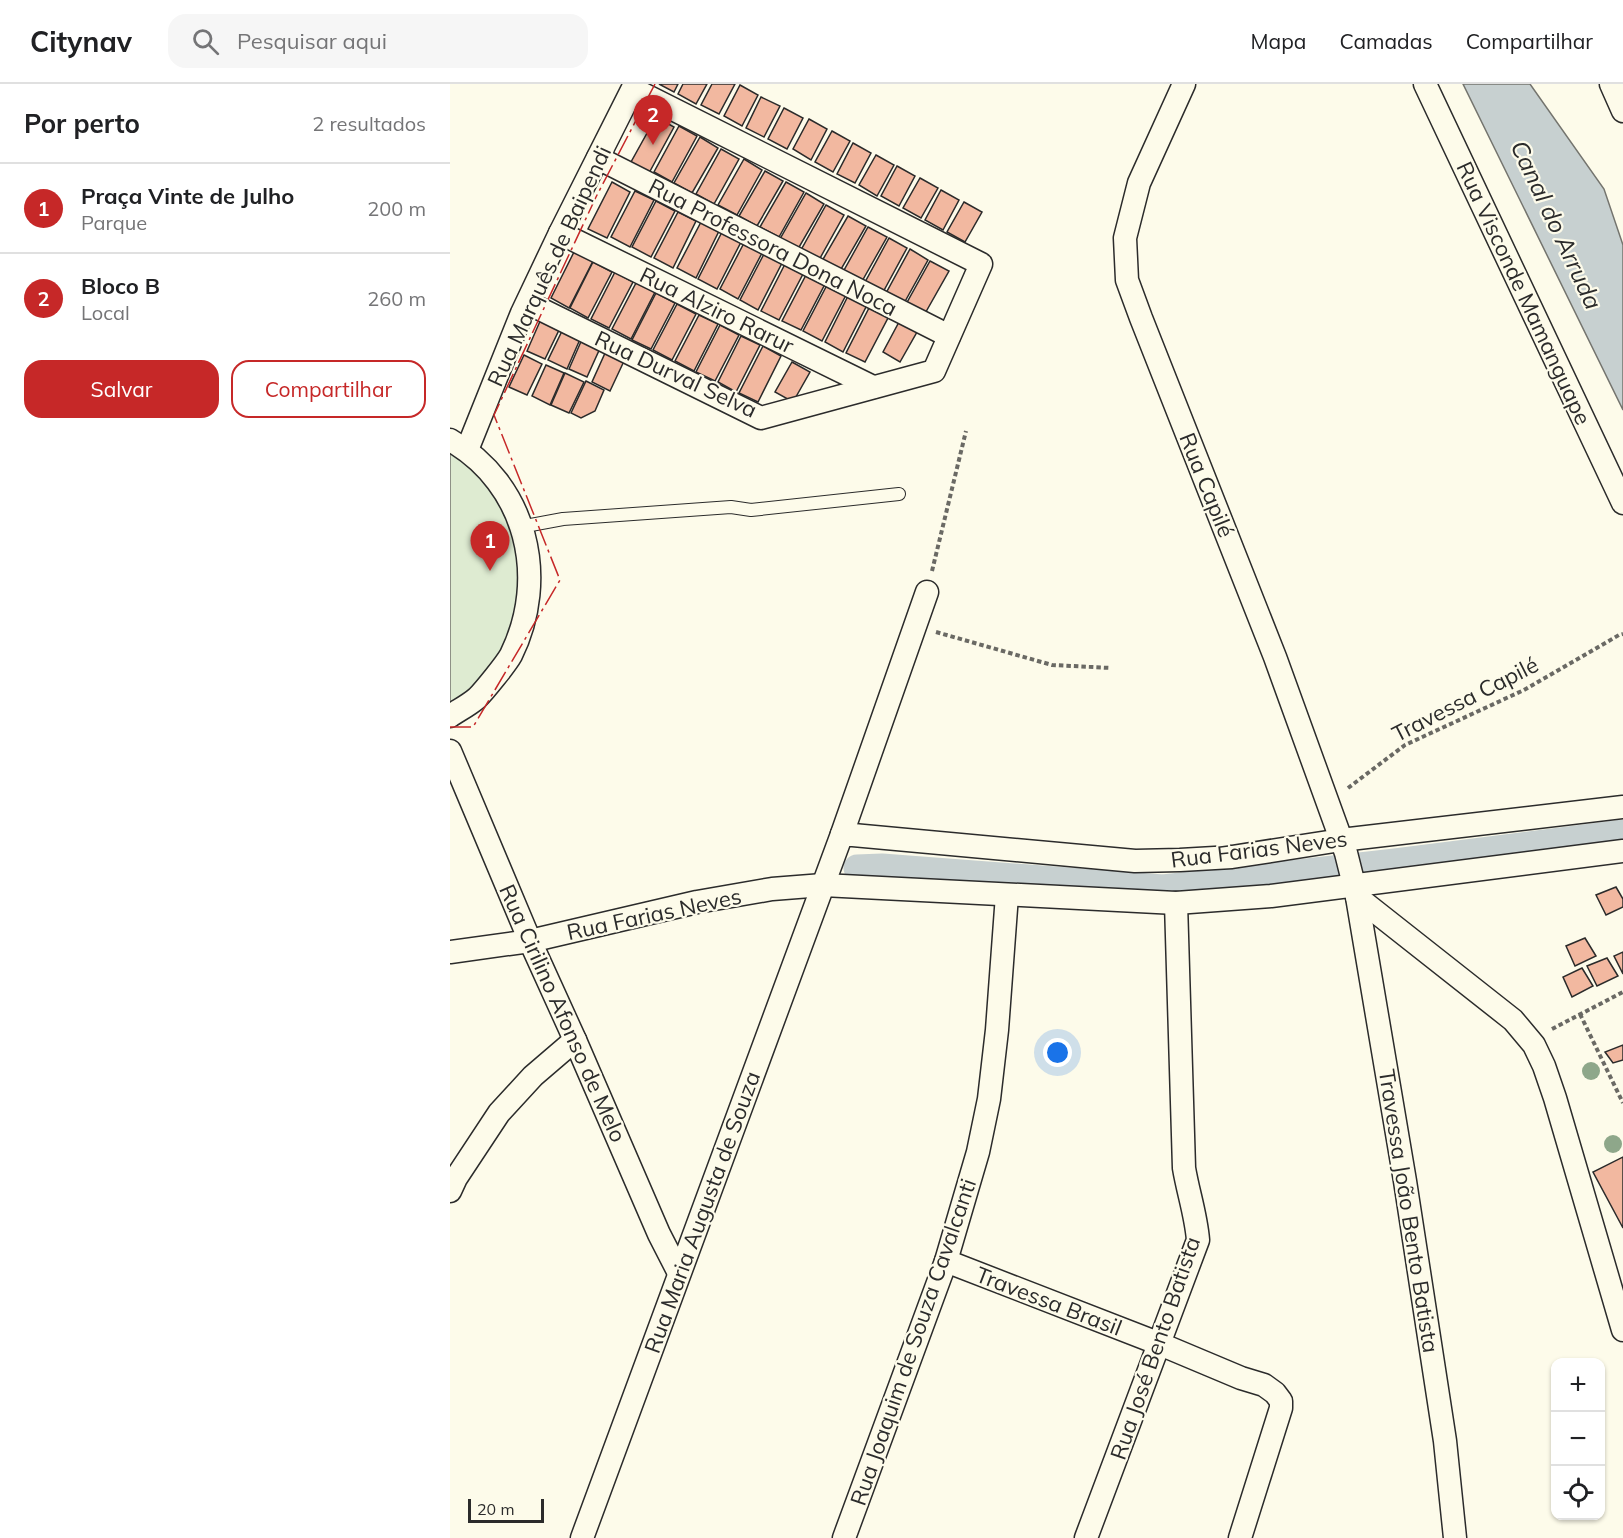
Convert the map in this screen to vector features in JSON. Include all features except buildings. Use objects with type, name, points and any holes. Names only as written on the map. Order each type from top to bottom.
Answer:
[{"type":"street","name":"Rua Capilé","points":[[1184,84],[1139,183],[1125,238],[1127,280],[1275,657],[1344,846],[1354,887]]},
{"type":"street","name":"Rua Visconde Mamanguape","points":[[1425,84],[1623,503]]},
{"type":"street","points":[[1611,84],[1623,111]]},
{"type":"street","points":[[634,86],[981,264],[949,336]]},
{"type":"street","name":"Rua Marquês de Baipendi","points":[[459,445],[560,233],[634,86]]},
{"type":"street","name":"Rua Professora Dona Noca","points":[[598,158],[949,336]]},
{"type":"street","name":"Rua Alziro Rarur","points":[[560,233],[873,387]]},
{"type":"street","name":"Rua Durval Selva","points":[[528,303],[760,417],[934,371],[949,336]]},
{"type":"street","points":[[450,716],[476,699],[510,657],[527,610],[529,554],[515,509],[500,484],[481,461],[459,445]]},
{"type":"street","points":[[823,885],[927,592]]},
{"type":"street","name":"Rua Cirilino Afonso de Melo","points":[[450,751],[530,941],[679,1273]]},
{"type":"street","name":"Rua Farias Neves","points":[[842,834],[1135,861],[1180,860],[1344,846],[1623,807]]},
{"type":"street","name":"Rua Farias Neves","points":[[450,952],[530,941],[697,902],[772,889],[823,885],[1176,903],[1354,887],[1623,851]]},
{"type":"street","name":"Rua Maria Augusta de Souza","points":[[582,1538],[823,885]]},
{"type":"street","points":[[1354,887],[1513,1020],[1534,1045],[1548,1077],[1622,1322]]},
{"type":"street","name":"Travessa João Bento Batista","points":[[1354,887],[1407,1193],[1444,1429],[1455,1538]]},
{"type":"street","name":"Rua Joaquim de Souza Cavalcanti","points":[[844,1538],[946,1261],[978,1152],[989,1100],[997,1030],[1007,896]]},
{"type":"street","name":"Rua José Bento Batista","points":[[1086,1538],[1198,1240],[1197,1221],[1187,1190],[1184,1168],[1176,903]]},
{"type":"street","points":[[450,1191],[456,1178],[499,1113],[533,1076],[575,1040]]},
{"type":"street","name":"Travessa Brasil","points":[[946,1261],[1241,1378],[1264,1385],[1275,1393],[1281,1401],[1281,1408],[1240,1538]]},
{"type":"lane","points":[[520,526],[563,519],[731,507],[752,510],[899,494]]},
{"type":"path","points":[[927,592],[966,431]]},
{"type":"path","points":[[915,626],[1052,665],[1111,668]]},
{"type":"path","name":"Travessa Capilé","points":[[1328,802],[1406,745],[1524,690],[1623,634]]},
{"type":"path","points":[[1530,1040],[1623,992]]},
{"type":"path","points":[[1580,1014],[1623,1104]]},
{"type":"green space","points":[[450,440],[467,450],[529,554],[510,657],[450,716]]},
{"type":"water","name":"Canal do Arruda","points":[[1463,84],[1530,84],[1604,189],[1623,245],[1623,410]]},
{"type":"waterway","points":[[857,868],[882,867],[1163,888],[1623,833]]},
{"type":"power","points":[[450,727],[473,727],[560,580],[494,415],[596,197],[655,84]]},
{"type":"place","name":"Bloco B","points":[[653,145]]},
{"type":"place","name":"Praça Vinte de Julho","points":[[490,571]]}]
